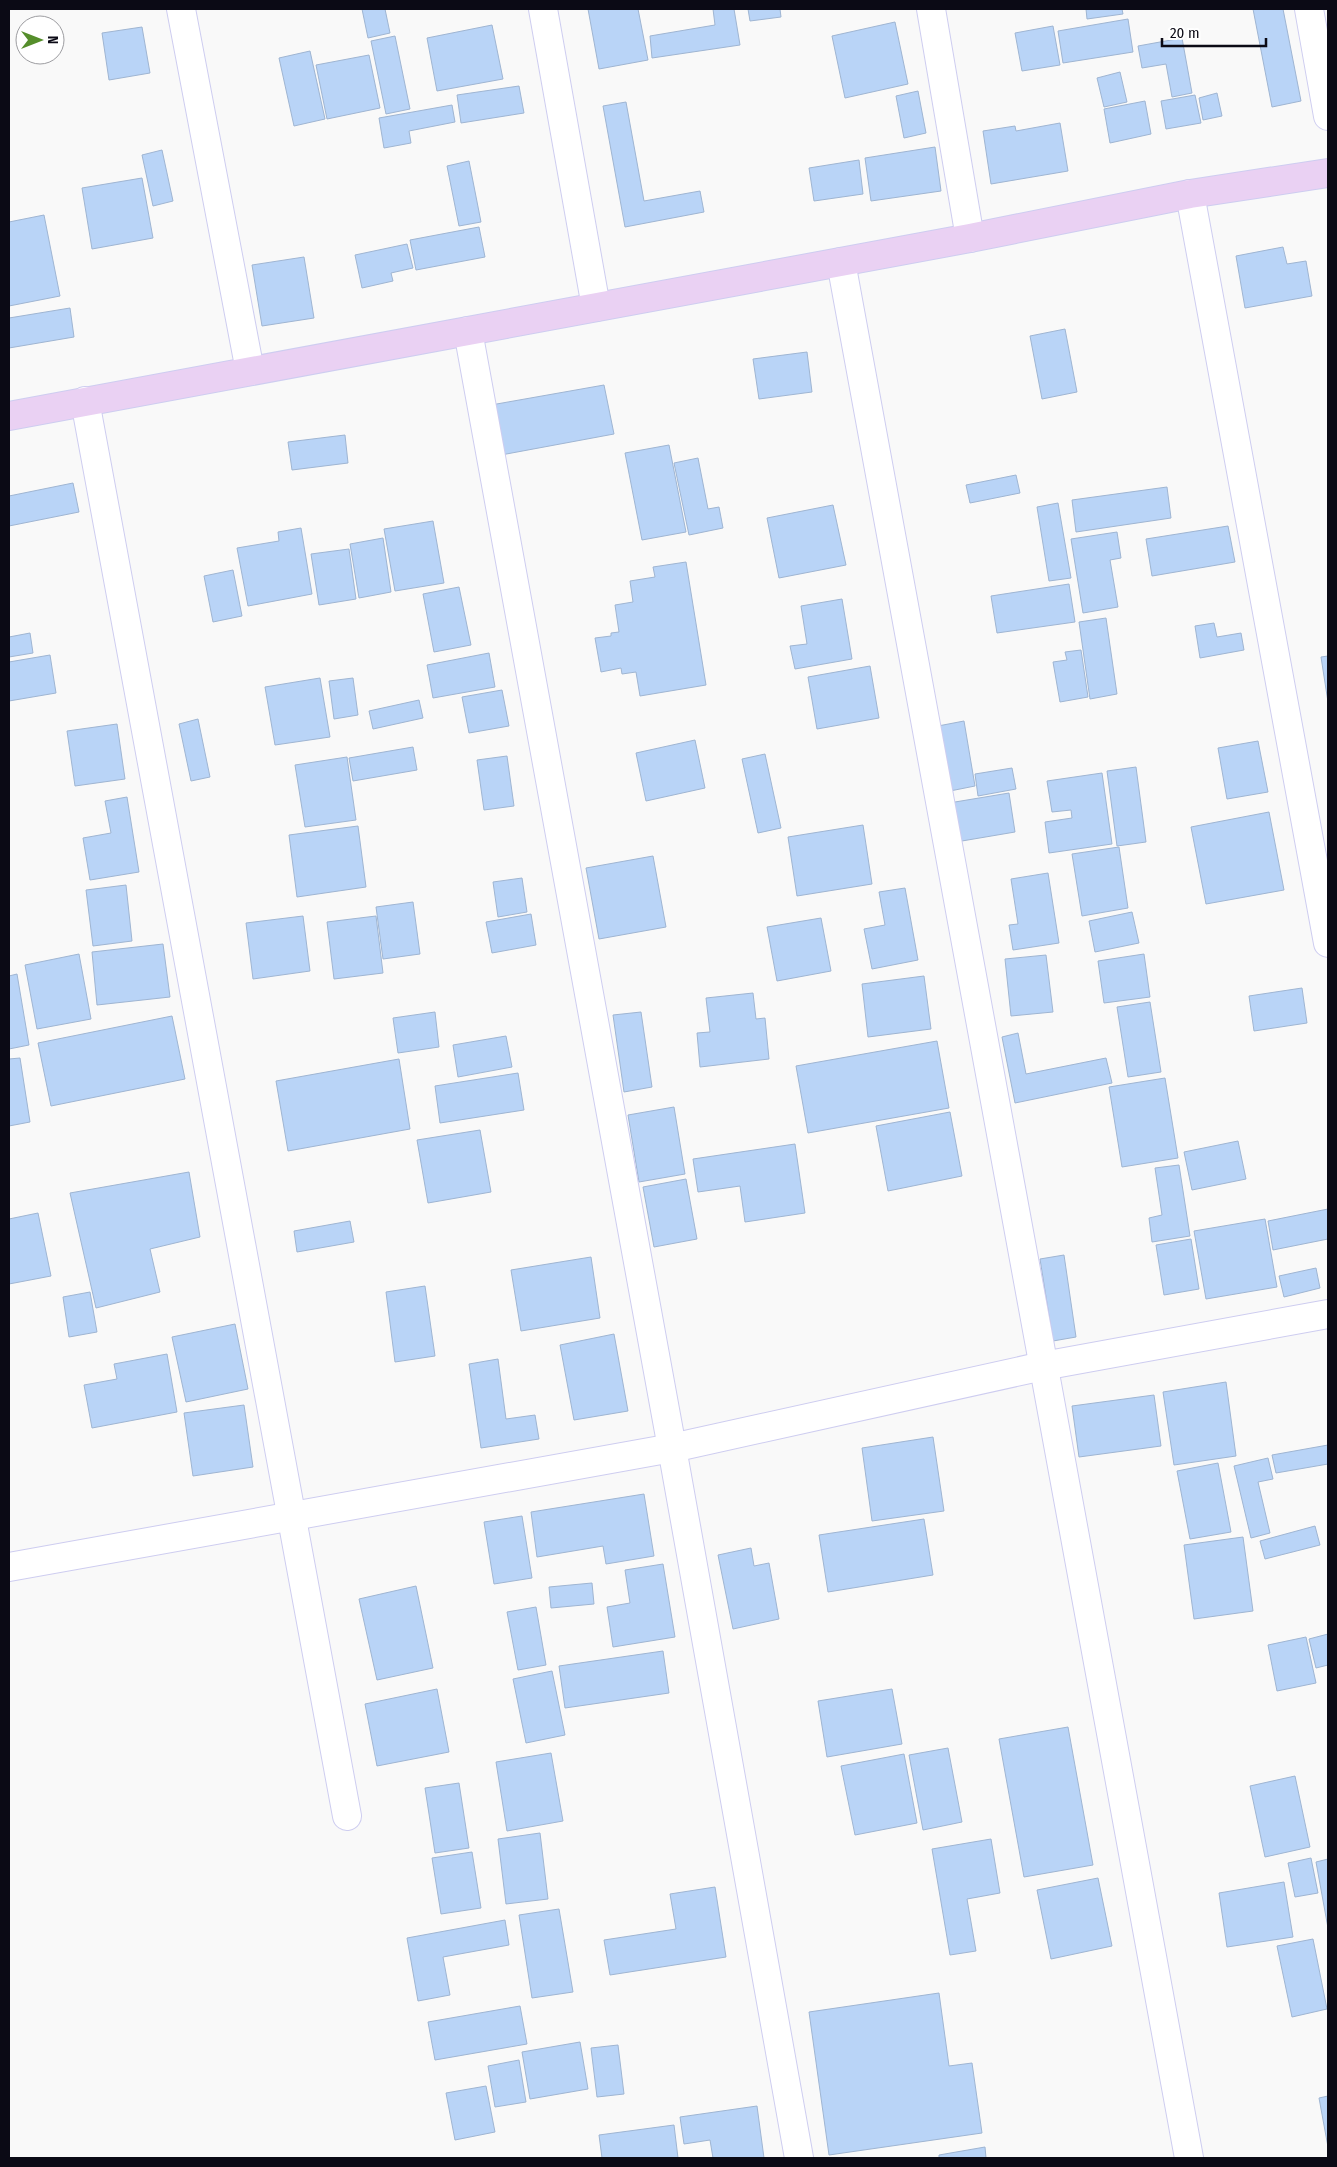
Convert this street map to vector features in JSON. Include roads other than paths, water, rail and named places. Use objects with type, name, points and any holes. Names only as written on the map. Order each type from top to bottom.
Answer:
[{"type":"street","points":[[181,9],[250,371]]},
{"type":"street","points":[[543,9],[596,307]]},
{"type":"street","points":[[931,9],[970,238]]},
{"type":"street","points":[[1309,9],[1328,116]]},
{"type":"street","points":[[9,416],[970,238],[1190,194],[1328,173]]},
{"type":"street","points":[[1190,194],[1328,943]]},
{"type":"street","points":[[841,262],[1189,2158]]},
{"type":"street","points":[[468,331],[672,1448],[799,2158]]},
{"type":"street","points":[[85,401],[347,1816]]},
{"type":"street","points":[[9,1566],[672,1448],[1044,1366],[1328,1314]]}]
